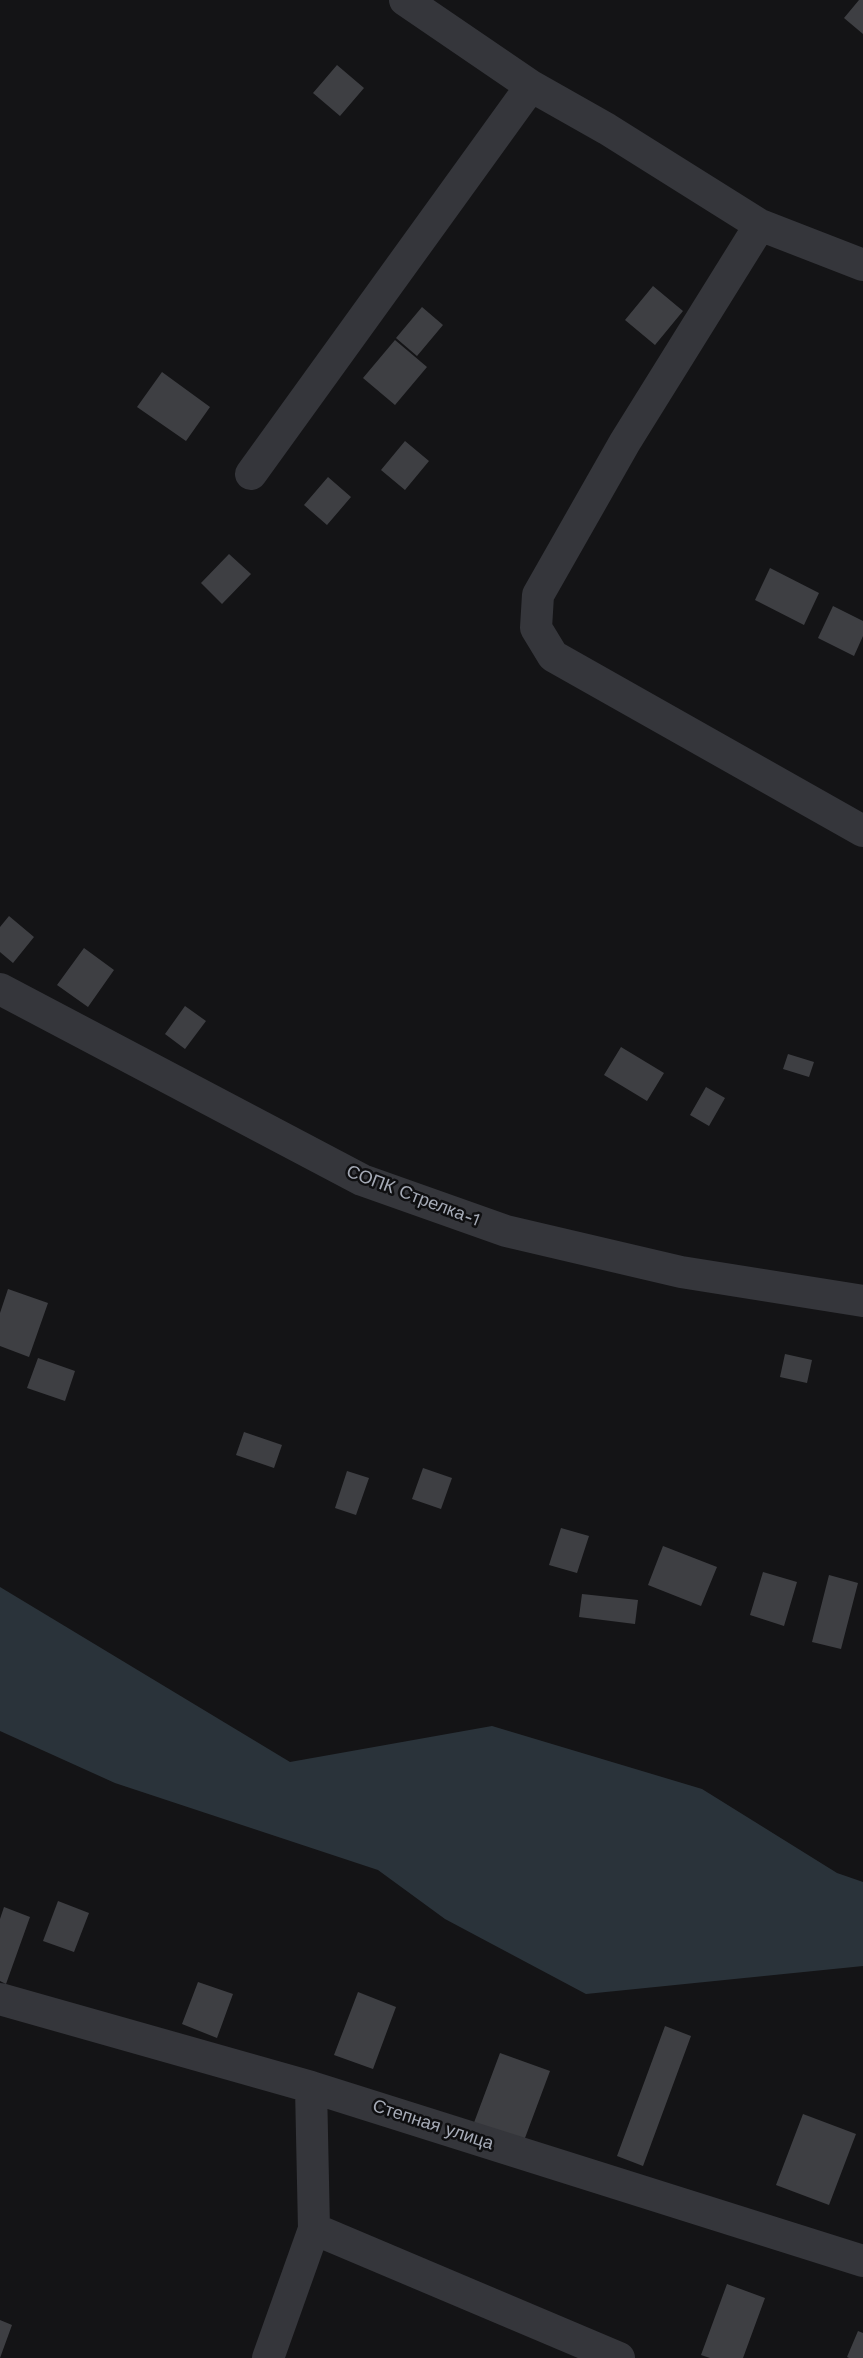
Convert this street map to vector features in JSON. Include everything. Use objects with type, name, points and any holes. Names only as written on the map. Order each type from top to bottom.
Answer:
[{"type":"street","points":[[405,0],[531,86],[607,129],[760,225],[863,264]]},
{"type":"street","points":[[251,474],[531,86]]},
{"type":"street","points":[[760,225],[625,442],[538,595],[536,628],[553,656],[863,831]]},
{"type":"street","name":"СОПК Стрелка-1","points":[[0,989],[362,1180],[506,1231],[681,1272],[863,1300]]},
{"type":"street","name":"Степная улица","points":[[0,1999],[311,2087],[863,2261]]},
{"type":"street","points":[[268,2358],[314,2229],[311,2087]]},
{"type":"street","points":[[314,2229],[619,2358]]},
{"type":"shaded area","points":[[0,1587],[290,1762],[492,1726],[702,1789],[837,1873],[863,1882],[863,1966],[586,1994],[445,1919],[378,1870],[115,1783],[0,1731]]},
{"type":"building","points":[[859,0],[863,0],[863,34],[844,18]]},
{"type":"building","points":[[337,65],[364,88],[340,116],[313,93]]},
{"type":"building","points":[[653,286],[683,311],[655,345],[625,320]]},
{"type":"building","points":[[422,307],[443,325],[417,356],[396,338]]},
{"type":"building","points":[[395,340],[427,367],[395,405],[363,378]]},
{"type":"building","points":[[162,372],[210,407],[186,441],[137,407]]},
{"type":"building","points":[[405,441],[429,461],[405,490],[381,470]]},
{"type":"building","points":[[328,477],[351,497],[327,525],[304,505]]},
{"type":"building","points":[[229,554],[251,574],[222,604],[201,583]]},
{"type":"building","points":[[770,568],[819,593],[804,625],[755,600]]},
{"type":"building","points":[[833,606],[863,621],[863,636],[854,656],[818,638]]},
{"type":"building","points":[[9,916],[34,937],[13,963],[0,952],[0,927]]},
{"type":"building","points":[[84,948],[114,970],[88,1007],[57,985]]},
{"type":"building","points":[[185,1006],[206,1021],[185,1049],[165,1034]]},
{"type":"building","points":[[621,1047],[664,1073],[647,1101],[604,1075]]},
{"type":"building","points":[[788,1054],[814,1062],[809,1077],[783,1069]]},
{"type":"building","points":[[706,1087],[725,1098],[709,1126],[690,1115]]},
{"type":"building","points":[[8,1289],[48,1303],[29,1357],[0,1346],[0,1313]]},
{"type":"building","points":[[785,1354],[812,1360],[807,1383],[780,1377]]},
{"type":"building","points":[[38,1358],[75,1371],[65,1401],[27,1388]]},
{"type":"building","points":[[244,1432],[282,1445],[274,1468],[236,1455]]},
{"type":"building","points":[[423,1468],[452,1478],[441,1509],[412,1499]]},
{"type":"building","points":[[347,1471],[369,1478],[356,1515],[335,1508]]},
{"type":"building","points":[[561,1528],[589,1536],[577,1573],[549,1565]]},
{"type":"building","points":[[663,1546],[717,1567],[701,1606],[648,1585]]},
{"type":"building","points":[[763,1572],[797,1582],[784,1626],[750,1615]]},
{"type":"building","points":[[829,1575],[858,1583],[841,1649],[812,1642]]},
{"type":"building","points":[[582,1594],[638,1600],[635,1624],[579,1617]]},
{"type":"building","points":[[58,1901],[89,1913],[74,1952],[43,1941]]},
{"type":"building","points":[[4,1907],[30,1917],[6,1984],[0,1981],[0,1919]]},
{"type":"building","points":[[198,1982],[233,1994],[217,2038],[182,2024]]},
{"type":"building","points":[[358,1992],[396,2007],[373,2069],[334,2055]]},
{"type":"building","points":[[665,2026],[691,2036],[643,2166],[617,2156]]},
{"type":"building","points":[[500,2053],[550,2071],[522,2146],[472,2128]]},
{"type":"building","points":[[803,2114],[856,2134],[829,2205],[776,2185]]},
{"type":"building","points":[[727,2284],[765,2298],[743,2358],[710,2358],[701,2355]]},
{"type":"building","points":[[0,2320],[12,2325],[0,2358]]},
{"type":"building","points":[[858,2331],[863,2333],[863,2358],[849,2358],[847,2357]]}]
